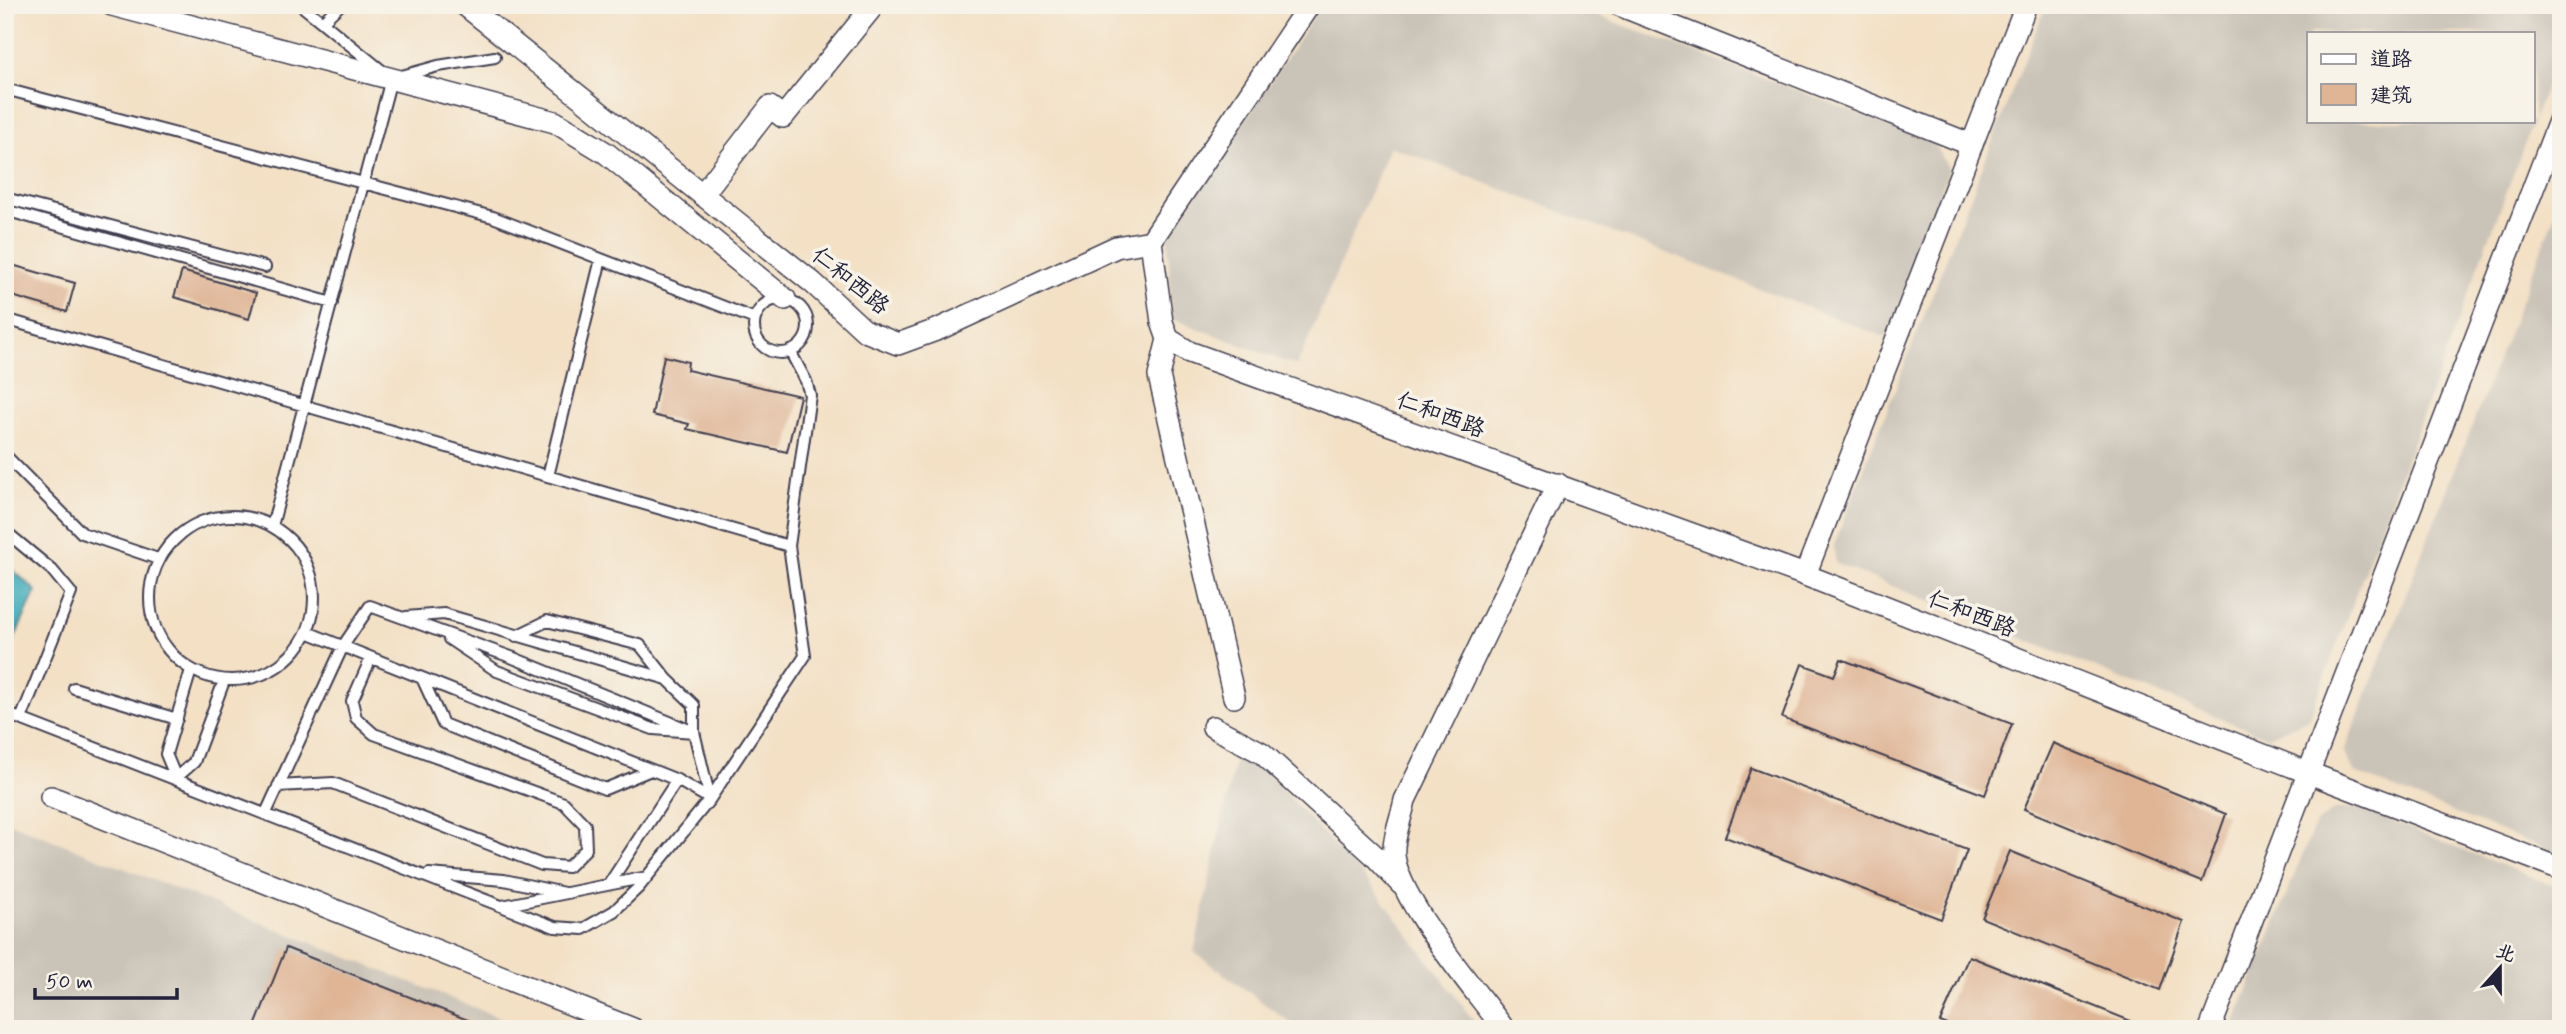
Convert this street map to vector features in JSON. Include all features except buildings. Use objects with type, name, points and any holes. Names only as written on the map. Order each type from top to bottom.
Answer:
[{"type":"street","points":[[112,5],[555,122],[606,153],[785,299]]},
{"type":"street","name":"仁和西路","points":[[465,5],[813,283],[865,331],[898,344],[940,329],[1116,247],[1151,241]]},
{"type":"street","points":[[702,195],[770,107],[783,117],[874,5]]},
{"type":"street","points":[[1234,696],[1159,376],[1168,339],[1162,322],[1151,241],[1308,5]]},
{"type":"street","points":[[1619,5],[1972,145]]},
{"type":"street","points":[[1805,575],[2026,5]]},
{"type":"street","points":[[2210,1029],[2561,116]]},
{"type":"street","name":"仁和西路","points":[[1168,339],[1189,352],[1805,575],[2561,869]]},
{"type":"street","points":[[1402,885],[1393,850],[1405,800],[1559,484]]},
{"type":"street","points":[[1213,727],[1262,753],[1374,855],[1402,885],[1422,920],[1504,1029]]},
{"type":"street","points":[[51,797],[633,1029]]},
{"type":"lane","points":[[301,5],[391,79]]},
{"type":"lane","points":[[322,22],[340,5]]},
{"type":"lane","points":[[391,79],[438,66],[495,57]]},
{"type":"lane","points":[[272,526],[391,79]]},
{"type":"lane","points":[[5,89],[493,217],[755,319]]},
{"type":"lane","points":[[5,198],[265,267]]},
{"type":"lane","points":[[5,210],[332,303]]},
{"type":"lane","points":[[548,476],[601,259]]},
{"type":"lane","points":[[777,299],[785,299],[800,307],[808,323],[804,340],[790,351],[782,353],[766,349],[755,336],[755,319],[763,306],[777,299]]},
{"type":"lane","points":[[5,319],[789,546]]},
{"type":"lane","points":[[5,713],[555,927],[583,929],[614,911],[647,877],[710,799],[805,656],[789,546],[810,395],[790,351]]},
{"type":"lane","points":[[5,455],[82,533],[158,559]]},
{"type":"lane","points":[[221,516],[247,517],[272,526],[292,541],[306,561],[313,584],[314,609],[307,632],[294,654],[274,670],[250,679],[225,681],[191,670],[171,654],[156,633],[149,609],[150,583],[158,559],[174,538],[196,524],[221,516]]},
{"type":"lane","points":[[5,531],[52,570],[71,593],[21,719]]},
{"type":"lane","points":[[265,813],[343,646],[370,607],[511,657],[694,732]]},
{"type":"lane","points":[[399,617],[444,614],[667,679]]},
{"type":"lane","points":[[516,636],[547,621],[640,645],[667,679],[694,705],[694,732],[710,799]]},
{"type":"lane","points":[[435,630],[497,671],[653,729],[694,732]]},
{"type":"lane","points":[[307,632],[651,769],[710,799]]},
{"type":"lane","points":[[278,786],[333,783],[542,865],[568,867],[586,849],[585,825],[564,803],[374,734],[356,718],[352,701],[372,658]]},
{"type":"lane","points":[[176,778],[166,754],[191,670]]},
{"type":"lane","points":[[422,678],[443,724],[605,789],[651,769]]},
{"type":"lane","points":[[176,778],[194,762],[225,681]]},
{"type":"lane","points":[[74,688],[177,719]]},
{"type":"lane","points":[[609,884],[677,780]]},
{"type":"lane","points":[[417,873],[504,880],[564,893]]},
{"type":"lane","points":[[502,906],[647,877]]},
{"type":"shaded area","points":[[1321,5],[1569,5],[1934,142],[1949,169],[1887,338],[1390,146],[1297,366],[1171,318],[1168,238]]},
{"type":"shaded area","points":[[2046,5],[2561,5],[2561,46],[2534,118],[2534,32],[2307,32],[2307,122],[2533,122],[2309,719],[2267,737],[1835,563],[1834,545]]},
{"type":"shaded area","points":[[2561,199],[2561,855],[2355,773],[2344,752]]},
{"type":"shaded area","points":[[1236,756],[1263,769],[1373,887],[1480,1029],[1299,1029],[1194,952]]},
{"type":"shaded area","points":[[2359,808],[2561,889],[2561,1029],[2232,1029],[2315,824],[2334,810]]},
{"type":"shaded area","points":[[5,821],[528,1029],[5,1029]]},
{"type":"water","points":[[5,563],[36,591],[5,659]]}]
